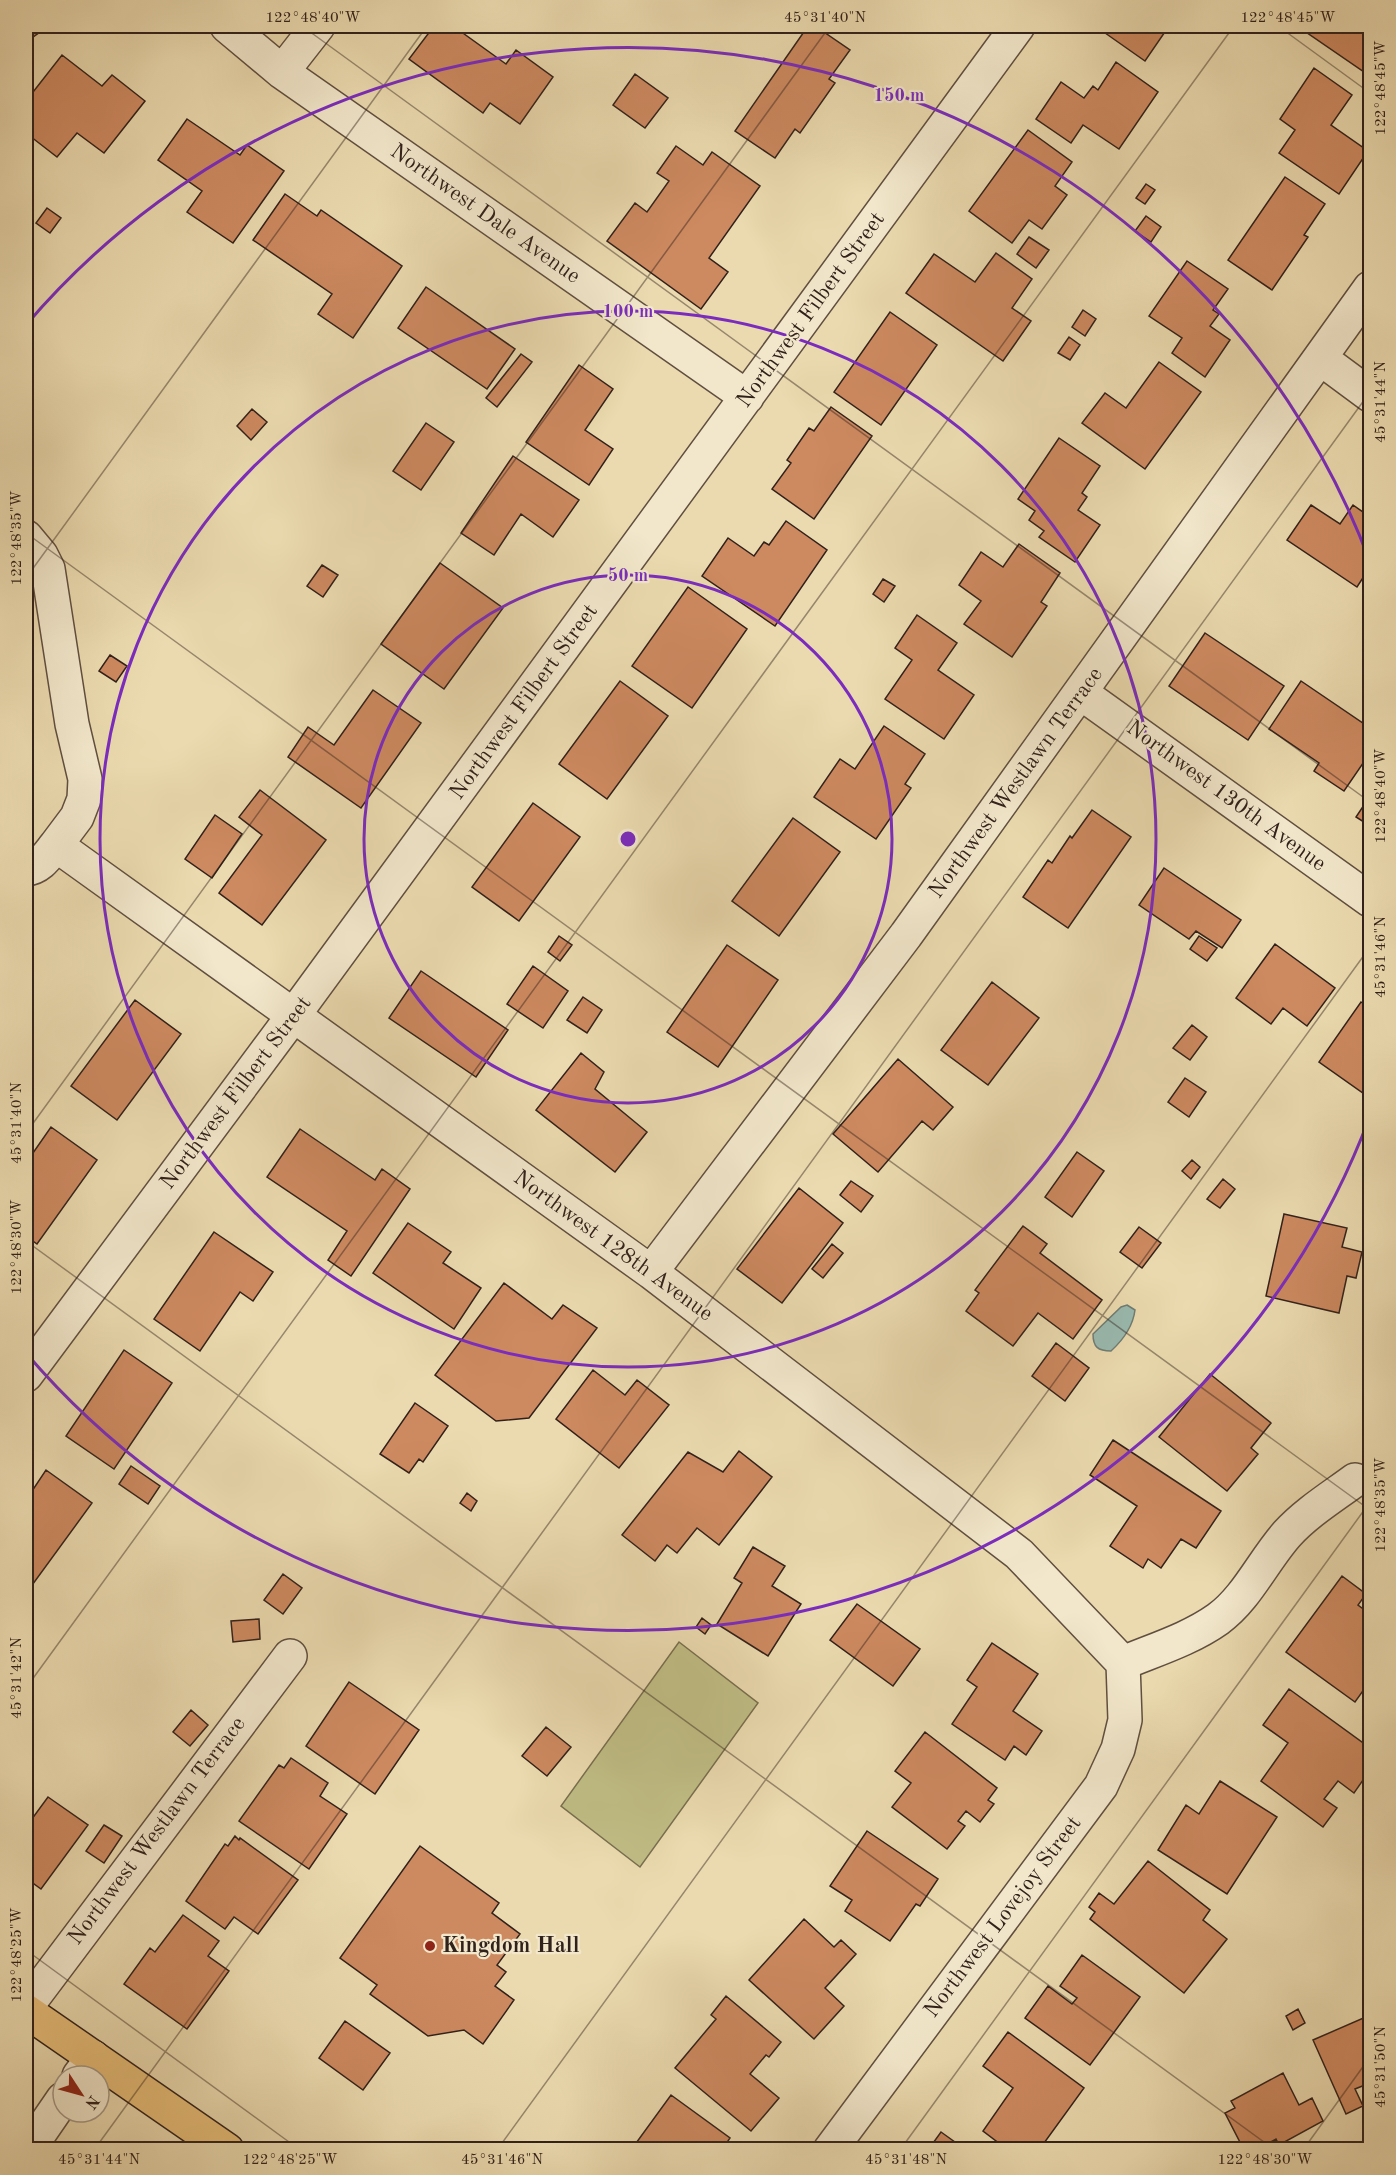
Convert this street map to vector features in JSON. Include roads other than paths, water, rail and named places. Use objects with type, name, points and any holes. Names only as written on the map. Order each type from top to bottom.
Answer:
[{"type":"main road","points":[[26,2009],[84,2064]]},
{"type":"main road","points":[[111,2081],[227,2150]]},
{"type":"street","name":"Northwest Dale Avenue","points":[[227,26],[282,72],[747,397]]},
{"type":"street","points":[[282,72],[318,26]]},
{"type":"street","name":"Northwest Filbert Street","points":[[26,1375],[293,1016],[1018,26]]},
{"type":"street","name":"Northwest Westlawn Terrace","points":[[651,1272],[906,936],[1371,288]]},
{"type":"street","points":[[1320,358],[1371,395]]},
{"type":"street","points":[[26,537],[41,555],[48,570],[72,723],[85,779],[84,799],[67,853],[26,869]]},
{"type":"street","name":"Northwest 130th Avenue","points":[[1081,693],[1371,900]]},
{"type":"street","name":"Northwest 128th Avenue","points":[[67,853],[651,1272],[1019,1554],[1123,1663]]},
{"type":"street","points":[[1123,1663],[1198,1632],[1219,1618],[1236,1603],[1286,1535],[1355,1480]]},
{"type":"street","name":"Northwest Westlawn Terrace","points":[[26,2009],[290,1656]]},
{"type":"street","name":"Northwest Lovejoy Street","points":[[830,2150],[1101,1786],[1118,1749],[1125,1720],[1123,1663]]},
{"type":"street","points":[[28,2150],[51,2116]]},
{"type":"water","points":[[1127,1305],[1135,1310],[1127,1332],[1111,1351],[1100,1349],[1095,1345],[1093,1334],[1121,1307]]},
{"type":"place","name":"Kingdom Hall","points":[[430,1946]]}]
